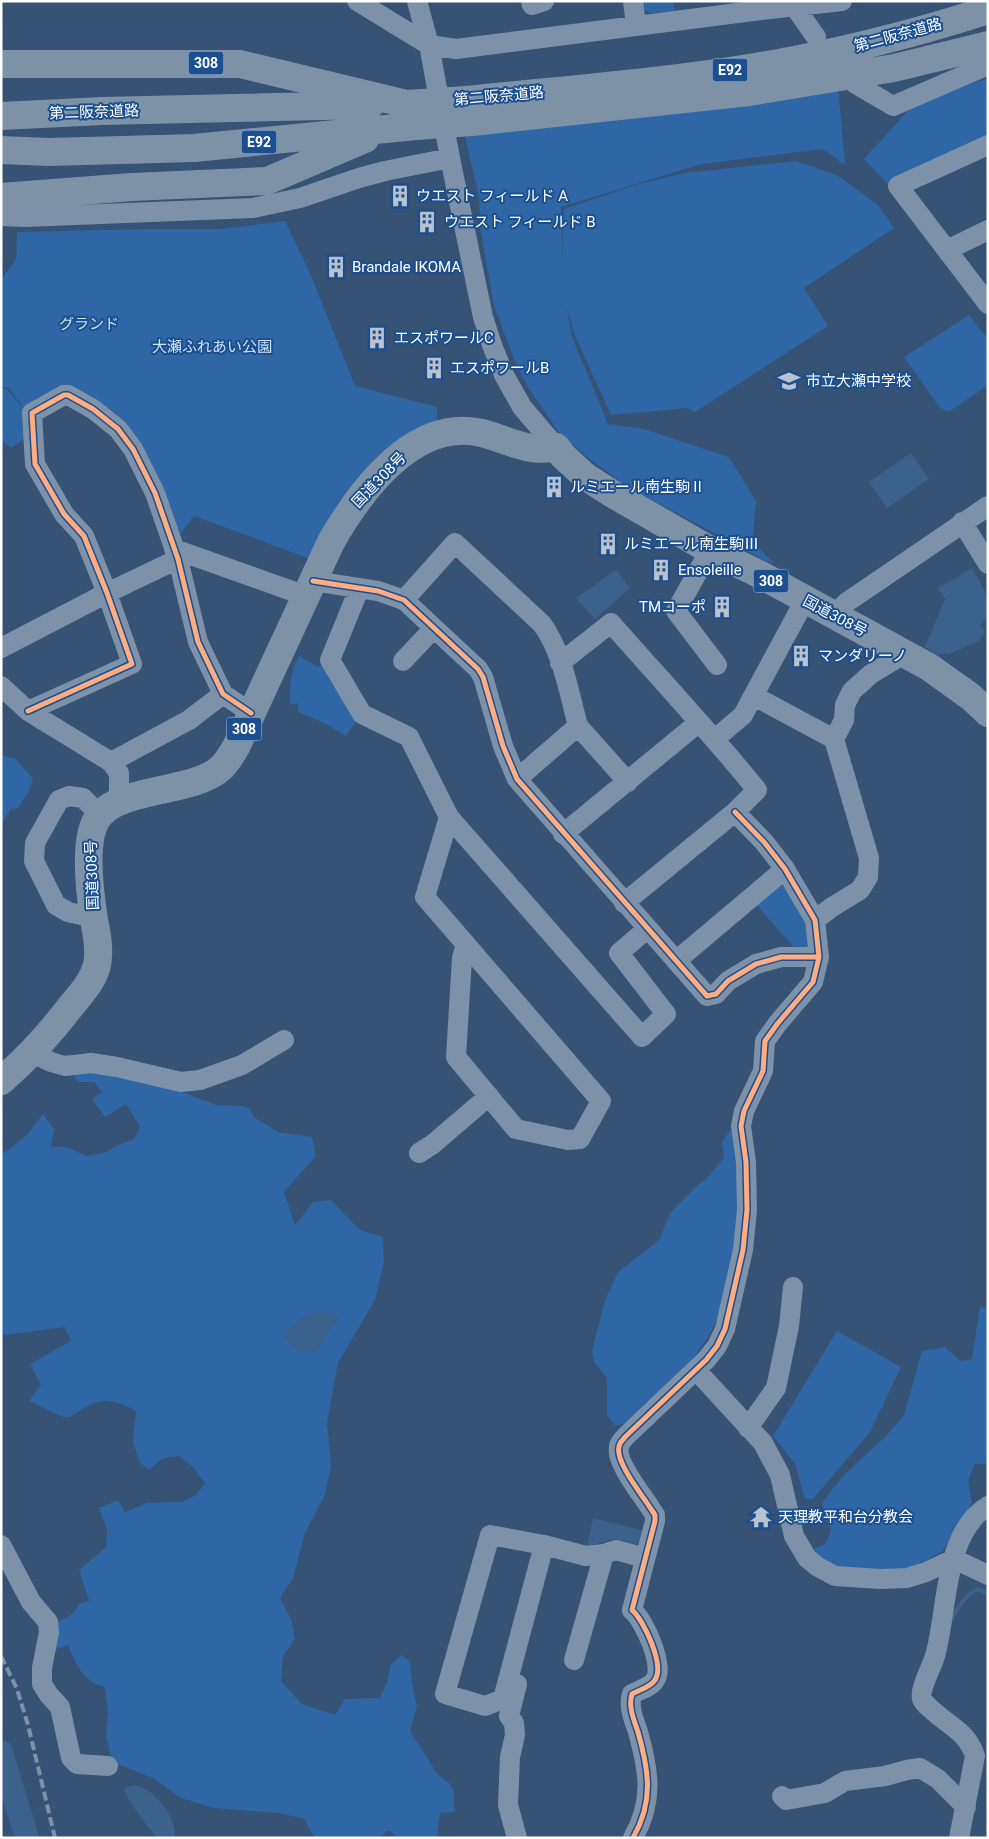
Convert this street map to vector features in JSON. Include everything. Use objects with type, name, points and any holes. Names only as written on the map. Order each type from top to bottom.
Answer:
[{"type":"highway","name":"第二阪奈道路","points":[[1,150],[49,152],[194,148],[469,111],[636,83],[749,68],[858,47],[988,10]]},
{"type":"highway","name":"第二阪奈道路","points":[[469,111],[750,92],[894,68],[988,45]]},
{"type":"highway","name":"308","points":[[1,64],[240,64],[404,119]]},
{"type":"highway","name":"第二阪奈道路","points":[[1,116],[102,111],[404,119]]},
{"type":"highway","points":[[1,197],[105,189],[267,181],[404,119]]},
{"type":"highway","name":"国道308号","points":[[1,1081],[33,1053],[82,992],[94,974],[98,950],[89,843],[92,829],[110,808],[183,785],[213,774],[221,768],[230,757],[331,542],[355,502],[385,470],[418,442],[445,434],[473,431],[520,446],[546,450],[556,447],[586,477],[611,493],[710,550],[761,575],[929,667],[971,697],[988,713]]},
{"type":"street","points":[[357,1],[430,45],[456,49],[842,1]]},
{"type":"street","points":[[417,1],[430,45],[450,158],[483,317],[504,375],[522,407],[556,447]]},
{"type":"street","points":[[531,1],[532,5],[544,1]]},
{"type":"street","points":[[633,1],[636,26]]},
{"type":"street","points":[[809,5],[816,37]]},
{"type":"street","points":[[854,83],[893,106],[988,65]]},
{"type":"street","points":[[988,145],[898,186],[988,304]]},
{"type":"street","points":[[1,216],[25,217],[253,208],[300,198],[385,171],[450,158]]},
{"type":"street","points":[[946,250],[988,230]]},
{"type":"street","points":[[28,711],[132,664],[107,593],[84,536],[64,514],[36,464],[32,413],[64,395],[68,395],[93,409],[118,429],[133,449],[155,493],[176,554],[198,642],[223,694],[251,713]]},
{"type":"street","points":[[834,615],[847,602],[988,506]]},
{"type":"street","points":[[962,522],[988,564]]},
{"type":"street","points":[[404,600],[455,543],[542,624],[550,635],[578,726],[628,782]]},
{"type":"street","points":[[710,550],[676,611],[717,665]]},
{"type":"street","points":[[1,648],[107,593],[176,554],[310,589],[378,591],[404,600],[478,669],[503,746],[517,779],[624,904],[707,996],[716,994],[728,980],[756,964],[781,958],[819,957]]},
{"type":"street","points":[[359,589],[330,660],[362,714],[408,737],[449,817],[642,1037],[666,1014],[619,953],[647,929]]},
{"type":"street","points":[[716,739],[743,716],[805,600]]},
{"type":"street","points":[[560,663],[611,623],[698,723],[716,739],[758,790],[735,812],[624,904]]},
{"type":"street","points":[[403,661],[434,628]]},
{"type":"street","points":[[815,920],[860,890],[868,878],[869,858],[834,739],[844,720],[845,705],[852,691],[871,674],[904,654]]},
{"type":"street","points":[[1,686],[28,711],[111,762],[119,773],[110,808],[83,798],[69,796],[59,800],[35,843],[34,861],[56,905],[68,912],[94,918]]},
{"type":"street","points":[[111,762],[189,720],[223,694]]},
{"type":"street","points":[[754,696],[834,739]]},
{"type":"street","points":[[563,834],[698,723]]},
{"type":"street","points":[[517,779],[578,726]]},
{"type":"street","points":[[634,1838],[646,1806],[649,1787],[644,1751],[631,1709],[630,1699],[632,1694],[651,1684],[656,1679],[658,1663],[643,1625],[632,1610],[655,1515],[624,1466],[619,1456],[619,1446],[625,1437],[706,1360],[717,1346],[725,1329],[743,1250],[747,1210],[746,1162],[741,1126],[744,1111],[763,1071],[766,1041],[778,1023],[813,982],[819,957],[815,920],[785,869],[764,842],[735,812]]},
{"type":"street","points":[[449,817],[425,897],[466,944],[601,1101],[580,1139],[568,1140],[516,1129],[456,1057],[462,958],[466,944]]},
{"type":"street","points":[[676,961],[785,869]]},
{"type":"street","points":[[33,1053],[51,1062],[65,1066],[91,1063],[181,1082],[200,1080],[242,1064],[284,1040]]},
{"type":"street","points":[[419,1153],[433,1144],[489,1096]]},
{"type":"street","points":[[748,1428],[776,1388],[789,1326],[793,1286]]},
{"type":"street","points":[[696,1370],[763,1443],[780,1474],[794,1536],[808,1558],[818,1567],[835,1576],[880,1579],[898,1578],[926,1572],[954,1559]]},
{"type":"street","points":[[959,1838],[975,1756],[971,1743],[962,1733],[942,1720],[922,1701],[921,1693],[935,1656],[945,1597],[954,1559],[964,1530],[977,1513],[988,1506]]},
{"type":"street","points":[[544,1545],[503,1700],[485,1706],[445,1694],[490,1535],[544,1545],[586,1556],[604,1554],[616,1550],[645,1558]]},
{"type":"street","points":[[1,1545],[31,1602],[48,1622],[42,1668],[42,1684],[60,1707],[71,1758],[77,1764],[108,1766]]},
{"type":"street","points":[[574,1660],[604,1554]]},
{"type":"street","points":[[954,1559],[988,1575]]},
{"type":"street","points":[[511,1671],[518,1682],[509,1716],[514,1724],[515,1735],[510,1757],[508,1806],[517,1838]]},
{"type":"street","points":[[782,1796],[786,1800],[808,1798],[825,1793],[845,1781],[885,1776],[920,1768],[938,1779],[966,1807]]},
{"type":"green space","points":[[641,1],[674,1],[674,11],[649,13],[642,8]]},
{"type":"green space","points":[[988,78],[988,139],[890,186],[864,159],[913,105]]},
{"type":"green space","points":[[838,85],[845,165],[823,149],[702,164],[561,207],[563,261],[564,209],[639,184],[684,173],[796,161],[837,175],[878,205],[894,228],[804,288],[828,326],[695,412],[687,408],[611,415],[575,336],[566,306],[572,336],[608,424],[644,429],[729,457],[756,501],[753,536],[755,544],[774,563],[764,560],[626,486],[560,434],[527,386],[516,364],[494,306],[480,227],[479,197],[465,137]]},
{"type":"green space","name":"大瀬ふれあい公園","points":[[285,221],[310,273],[355,386],[437,407],[437,426],[316,561],[194,516],[177,538],[165,504],[77,392],[25,410],[9,388],[1,386],[1,280],[16,259],[17,232],[222,229]]},
{"type":"green space","points":[[969,315],[988,339],[988,385],[949,412],[940,408],[904,357]]},
{"type":"green space","points":[[1,388],[8,390],[25,411],[27,437],[11,448],[1,440]]},
{"type":"green space","points":[[299,656],[318,667],[323,664],[358,719],[346,736],[322,722],[298,712],[298,703],[294,705],[290,703],[292,673]]},
{"type":"green space","points":[[1,755],[16,759],[33,779],[29,791],[18,808],[11,809],[1,825]]},
{"type":"green space","points":[[775,885],[786,887],[810,925],[814,947],[798,952],[755,903]]},
{"type":"green space","points":[[85,1067],[174,1089],[216,1105],[243,1106],[250,1109],[254,1117],[278,1132],[312,1137],[316,1156],[284,1192],[295,1225],[313,1202],[331,1200],[360,1230],[383,1237],[384,1262],[375,1300],[338,1363],[327,1422],[331,1467],[324,1497],[305,1533],[293,1578],[280,1598],[291,1619],[295,1638],[283,1657],[281,1681],[302,1704],[335,1715],[345,1699],[380,1698],[387,1682],[391,1664],[401,1655],[410,1661],[417,1707],[410,1731],[438,1775],[449,1783],[454,1791],[455,1810],[440,1813],[437,1838],[398,1838],[389,1830],[378,1838],[315,1838],[303,1818],[277,1813],[214,1808],[181,1798],[153,1778],[112,1762],[106,1735],[108,1709],[104,1686],[97,1685],[86,1677],[73,1658],[68,1645],[49,1652],[54,1624],[72,1614],[79,1604],[89,1601],[79,1570],[106,1547],[107,1530],[99,1508],[118,1500],[125,1512],[147,1503],[182,1502],[196,1495],[205,1483],[194,1468],[179,1456],[163,1458],[149,1470],[140,1463],[133,1442],[136,1411],[115,1402],[101,1401],[87,1406],[69,1417],[63,1417],[29,1401],[41,1385],[30,1364],[71,1341],[65,1327],[5,1335],[1,1332],[1,1155],[26,1136],[43,1114],[54,1129],[51,1147],[67,1147],[87,1156],[106,1152],[134,1139],[140,1127],[126,1104],[105,1117],[92,1099],[102,1092],[94,1082],[78,1082],[70,1070]]},
{"type":"green space","points":[[730,1130],[736,1132],[742,1222],[724,1303],[711,1332],[691,1363],[631,1422],[615,1426],[607,1415],[607,1378],[594,1362],[592,1351],[605,1300],[618,1272],[659,1240],[670,1213],[705,1180],[724,1158],[722,1142]]},
{"type":"green space","points":[[980,1307],[988,1308],[988,1464],[975,1464],[968,1480],[972,1503],[942,1552],[909,1569],[844,1570],[820,1560],[813,1549],[825,1544],[831,1531],[829,1524],[822,1516],[823,1501],[844,1475],[887,1435],[904,1415],[922,1351],[945,1347],[960,1361],[972,1359]]},
{"type":"green space","points":[[837,1331],[901,1367],[870,1432],[813,1499],[805,1499],[795,1464],[773,1436]]},
{"type":"shaded area","points":[[911,453],[929,479],[887,508],[869,482]]},
{"type":"shaded area","points":[[972,568],[987,595],[987,617],[980,626],[985,631],[979,641],[949,654],[936,655],[925,647],[945,599],[938,588]]},
{"type":"shaded area","points":[[616,570],[630,588],[595,619],[576,598]]},
{"type":"shaded area","points":[[315,1312],[333,1313],[339,1319],[332,1326],[317,1351],[307,1353],[288,1343],[283,1334],[300,1319]]},
{"type":"shaded area","points":[[593,1518],[645,1531],[644,1540],[636,1544],[614,1539],[587,1547]]},
{"type":"shaded area","points":[[135,1785],[149,1792],[168,1812],[174,1828],[175,1835],[172,1838],[157,1838],[133,1806],[124,1788]]},
{"type":"waterway","points":[[950,1622],[965,1598],[973,1591],[978,1589],[984,1592],[988,1591]]},
{"type":"waterway","points":[[1,1752],[27,1838]]},
{"type":"railway","points":[[1,1656],[17,1689],[28,1725],[55,1838]]},
{"type":"cycle path","points":[[28,711],[132,664],[107,593],[84,536],[64,514],[35,464],[32,413],[64,395],[68,395],[93,409],[118,429],[133,449],[155,493],[178,559],[198,642],[223,694],[251,713]]},
{"type":"cycle path","points":[[313,581],[378,591],[404,600],[478,669],[483,677],[503,746],[517,779],[707,996],[716,994],[728,981],[756,964],[781,957],[819,957]]},
{"type":"cycle path","points":[[633,1838],[644,1811],[648,1786],[645,1760],[632,1713],[631,1699],[632,1694],[655,1680],[657,1665],[652,1644],[642,1623],[632,1610],[655,1515],[625,1470],[621,1461],[619,1446],[625,1437],[706,1360],[717,1346],[725,1329],[743,1250],[747,1210],[746,1162],[741,1126],[744,1111],[763,1071],[765,1041],[813,982],[819,957],[815,920],[785,869],[764,842],[735,812]]},
{"type":"place","name":"ウエスト フィールド A","points":[[400,196]]},
{"type":"place","name":"ウエスト フィールド B","points":[[427,222]]},
{"type":"place","name":"Brandale IKOMA","points":[[336,267]]},
{"type":"place","name":"エスポワールC","points":[[377,338]]},
{"type":"place","name":"エスポワールB","points":[[434,368]]},
{"type":"place","name":"市立大瀬中学校","points":[[789,381]]},
{"type":"place","name":"ルミエール南生駒Ⅱ","points":[[554,487]]},
{"type":"place","name":"ルミエール南生駒Ⅲ","points":[[608,544]]},
{"type":"place","name":"Ensoleille","points":[[661,570]]},
{"type":"place","name":"TMコーポ","points":[[722,607]]},
{"type":"place","name":"マンダリーノ","points":[[801,656]]},
{"type":"place","name":"天理教平和台分教会","points":[[761,1517]]},
{"type":"park label","name":"グランド","points":[[89,324]]}]
